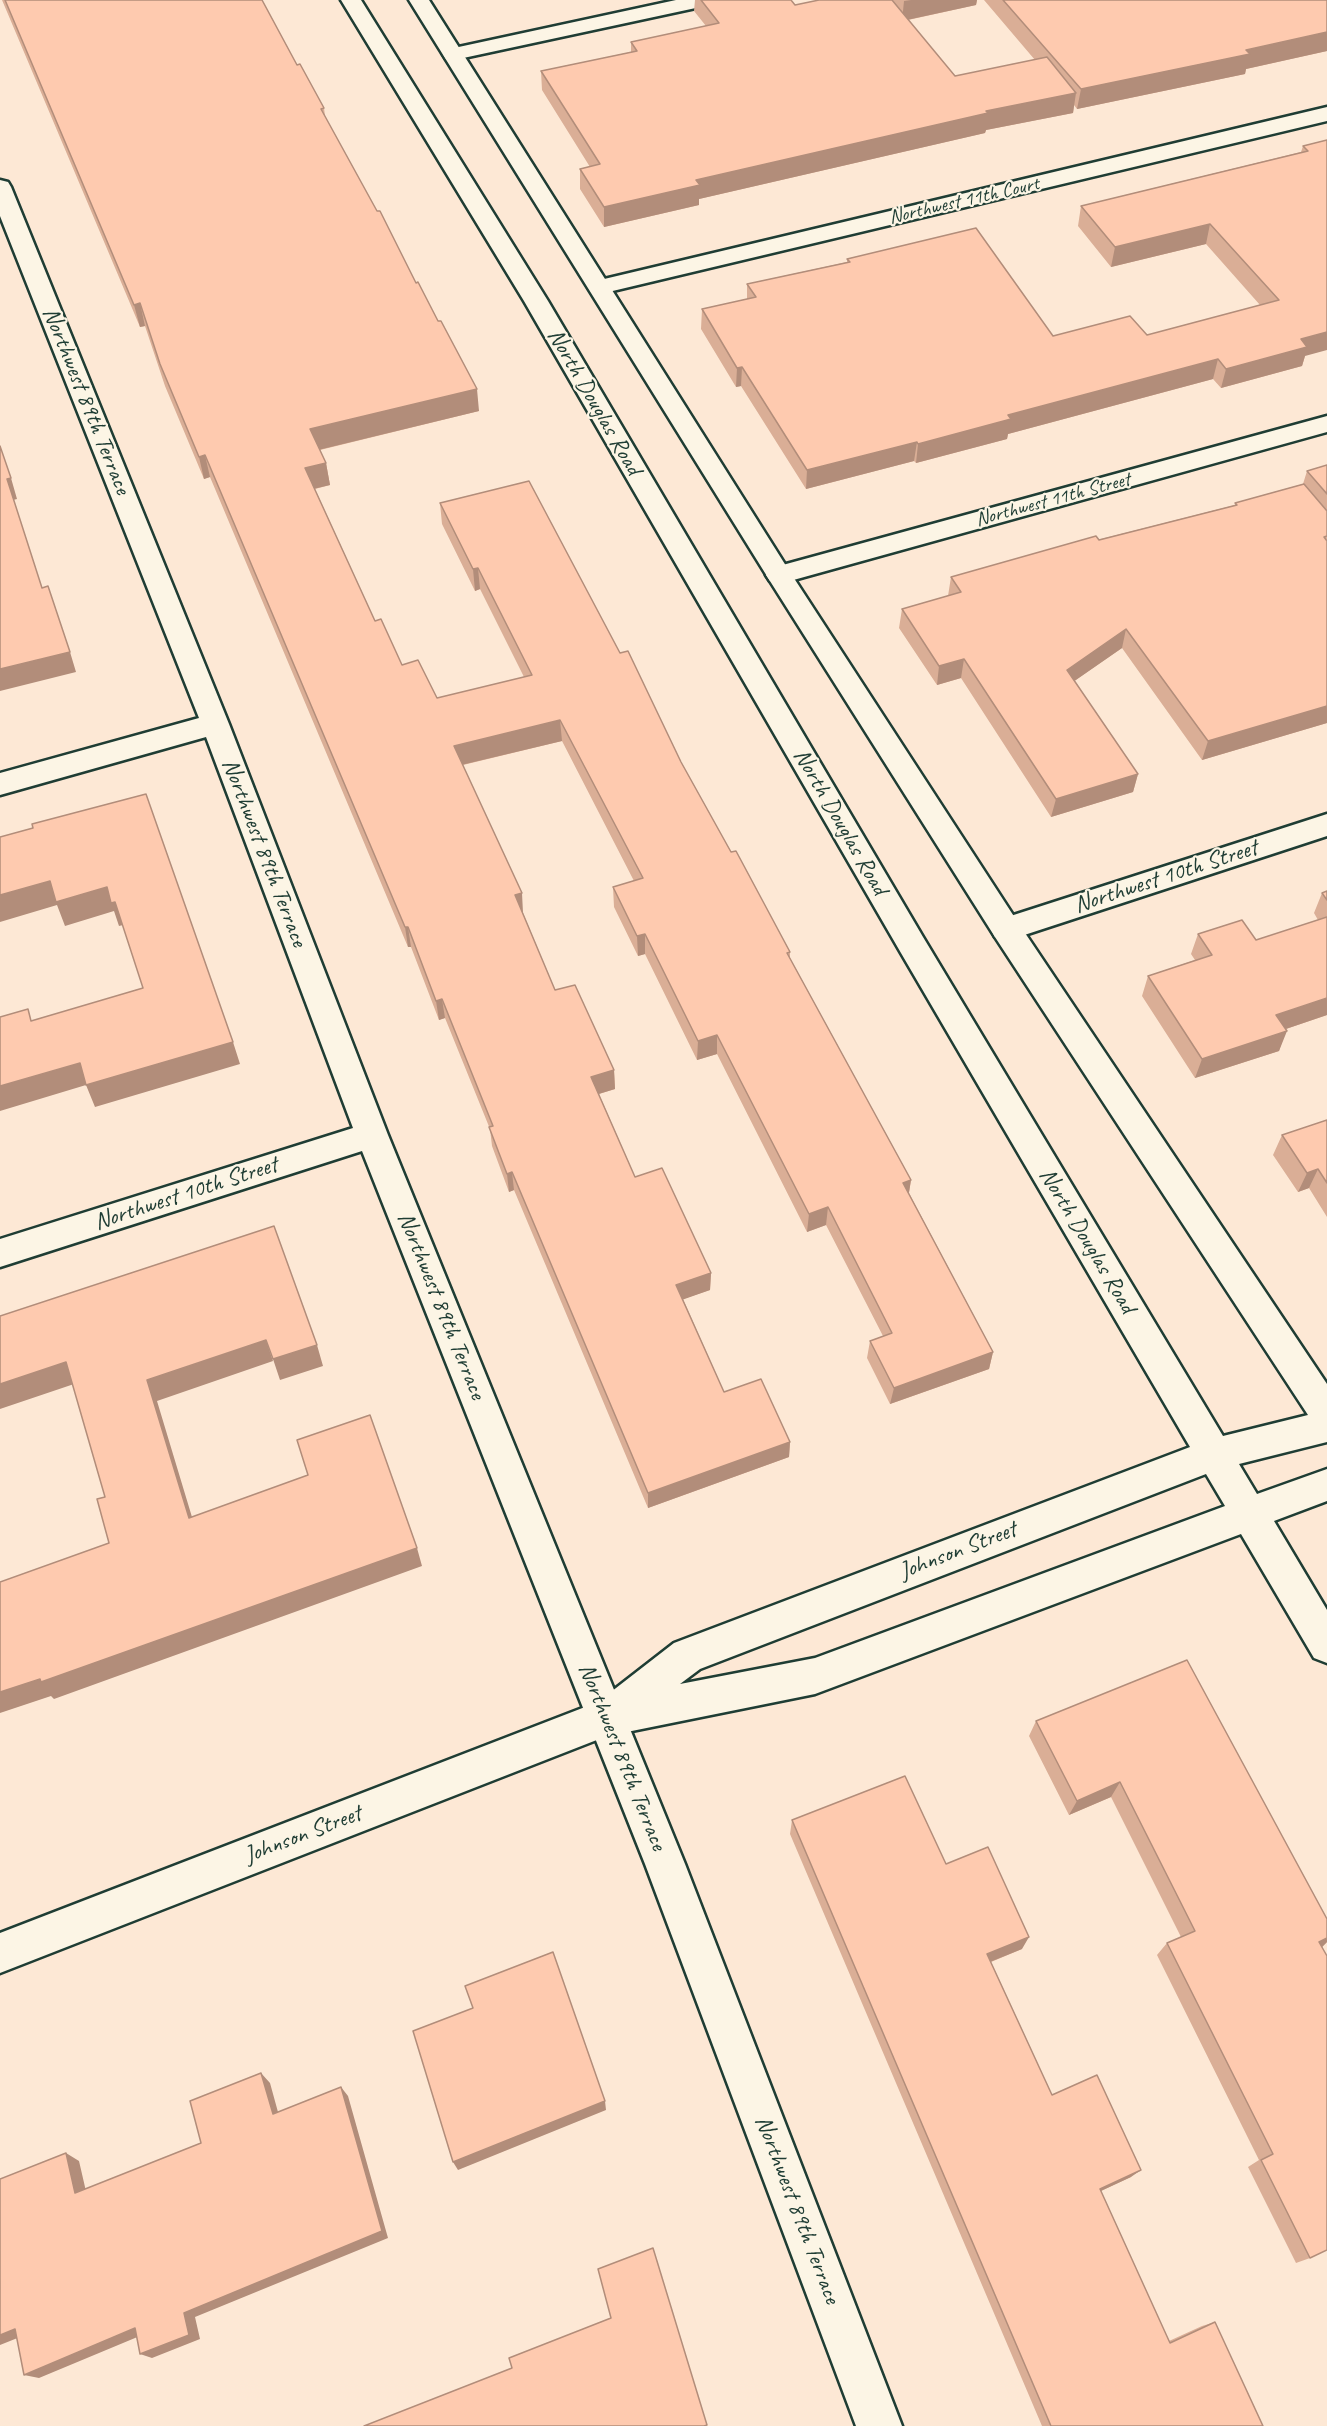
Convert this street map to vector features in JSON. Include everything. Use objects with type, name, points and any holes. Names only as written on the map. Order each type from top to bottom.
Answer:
[{"type":"street","name":"North Douglas Road","points":[[351,0],[536,301],[1213,1455],[1327,1645]]},
{"type":"street","points":[[419,0],[780,575],[1006,929],[1327,1414]]},
{"type":"street","points":[[454,54],[705,0]]},
{"type":"street","name":"Northwest 11th Court","points":[[600,287],[1327,114]]},
{"type":"street","name":"Northwest 89th Terrace","points":[[0,187],[214,724],[372,1135],[666,1864],[879,2426]]},
{"type":"street","name":"Northwest 11th Street","points":[[780,575],[1327,424]]},
{"type":"street","points":[[0,784],[214,724]]},
{"type":"street","name":"Northwest 10th Street","points":[[1006,929],[1327,825]]},
{"type":"street","name":"Northwest 10th Street","points":[[0,1253],[372,1135]]},
{"type":"street","name":"Johnson Street","points":[[607,1717],[687,1656],[1155,1475],[1213,1455],[1327,1426]]},
{"type":"street","name":"Johnson Street","points":[[0,1953],[607,1717],[815,1676],[1327,1485]]},
{"type":"building","points":[[5,0],[262,0],[297,65],[300,64],[324,108],[321,109],[377,211],[380,211],[416,283],[418,282],[438,321],[441,321],[477,389],[310,429],[326,463],[305,468],[375,621],[381,619],[402,665],[418,660],[437,698],[532,675],[478,568],[473,569],[440,503],[529,481],[620,653],[628,651],[681,762],[731,852],[736,851],[790,952],[787,953],[911,1180],[903,1183],[993,1352],[894,1388],[870,1341],[892,1333],[828,1207],[809,1214],[717,1035],[698,1041],[645,934],[637,936],[613,887],[643,878],[560,720],[454,746],[522,893],[515,895],[555,990],[575,985],[614,1070],[591,1077],[635,1177],[662,1168],[711,1273],[676,1285],[724,1392],[761,1379],[790,1442],[648,1493],[512,1172],[507,1174],[489,1127],[493,1126],[442,999],[436,1001],[408,927],[405,927],[205,455],[199,457],[160,364],[140,303],[134,305]]},
{"type":"building","points":[[701,0],[791,0],[795,5],[819,0],[892,0],[955,76],[1047,57],[1076,93],[986,111],[988,113],[696,180],[700,185],[604,207],[580,169],[600,164],[541,71],[637,51],[631,42],[719,23]]},
{"type":"building","points":[[1003,0],[1327,0],[1327,32],[1246,50],[1250,54],[1081,89]]},
{"type":"building","points":[[1327,140],[1327,332],[1301,339],[1307,347],[1226,369],[1218,359],[1008,415],[1011,419],[807,470],[742,367],[737,368],[702,309],[756,297],[747,284],[850,262],[847,259],[976,228],[1053,336],[1130,316],[1147,335],[1279,300],[1210,224],[1115,247],[1081,206],[1308,151],[1303,146]]},
{"type":"building","points":[[0,446],[11,478],[7,479],[42,588],[48,586],[70,652],[0,669]]},
{"type":"building","points":[[1327,465],[1327,494],[1307,471]]},
{"type":"building","points":[[1304,484],[1327,511],[1327,536],[1324,537],[1327,541],[1327,706],[1208,741],[1126,629],[1067,670],[1138,774],[1056,799],[964,659],[939,666],[902,609],[961,592],[951,577],[1096,536],[1099,540],[1237,505],[1235,503]]},
{"type":"building","points":[[146,794],[233,1042],[86,1085],[80,1063],[0,1086],[0,1017],[28,1009],[31,1021],[143,988],[115,902],[111,903],[107,887],[56,902],[50,881],[0,895],[0,837],[33,828],[32,824]]},
{"type":"building","points":[[1327,917],[1327,998],[1276,1015],[1287,1031],[1202,1059],[1148,976],[1212,955],[1198,934],[1242,920],[1256,940]]},
{"type":"building","points":[[1327,1120],[1327,1183],[1318,1169],[1307,1173],[1282,1135]]},
{"type":"building","points":[[274,1226],[317,1345],[273,1359],[266,1340],[147,1380],[189,1518],[308,1475],[297,1440],[370,1415],[417,1548],[41,1682],[40,1679],[0,1692],[0,1582],[109,1543],[97,1499],[105,1497],[66,1362],[0,1384],[0,1316]]},
{"type":"building","points":[[1187,1660],[1327,1919],[1327,1938],[1319,1942],[1327,1956],[1327,2250],[1310,2258],[1261,2160],[1273,2154],[1167,1943],[1195,1931],[1120,1782],[1077,1801],[1036,1721]]},
{"type":"building","points":[[905,1776],[946,1864],[988,1847],[1029,1937],[987,1954],[1052,2095],[1097,2075],[1141,2170],[1100,2189],[1170,2343],[1215,2322],[1263,2426],[1051,2426],[792,1820]]},
{"type":"building","points":[[553,1952],[605,2101],[453,2162],[413,2031],[473,2008],[465,1986]]},
{"type":"building","points":[[261,2073],[273,2114],[341,2087],[382,2231],[184,2313],[189,2335],[140,2354],[135,2328],[24,2375],[15,2329],[0,2335],[0,2179],[66,2153],[75,2193],[201,2143],[190,2101]]},
{"type":"building","points":[[653,2248],[707,2425],[364,2426],[512,2368],[509,2358],[611,2318],[598,2269]]}]
